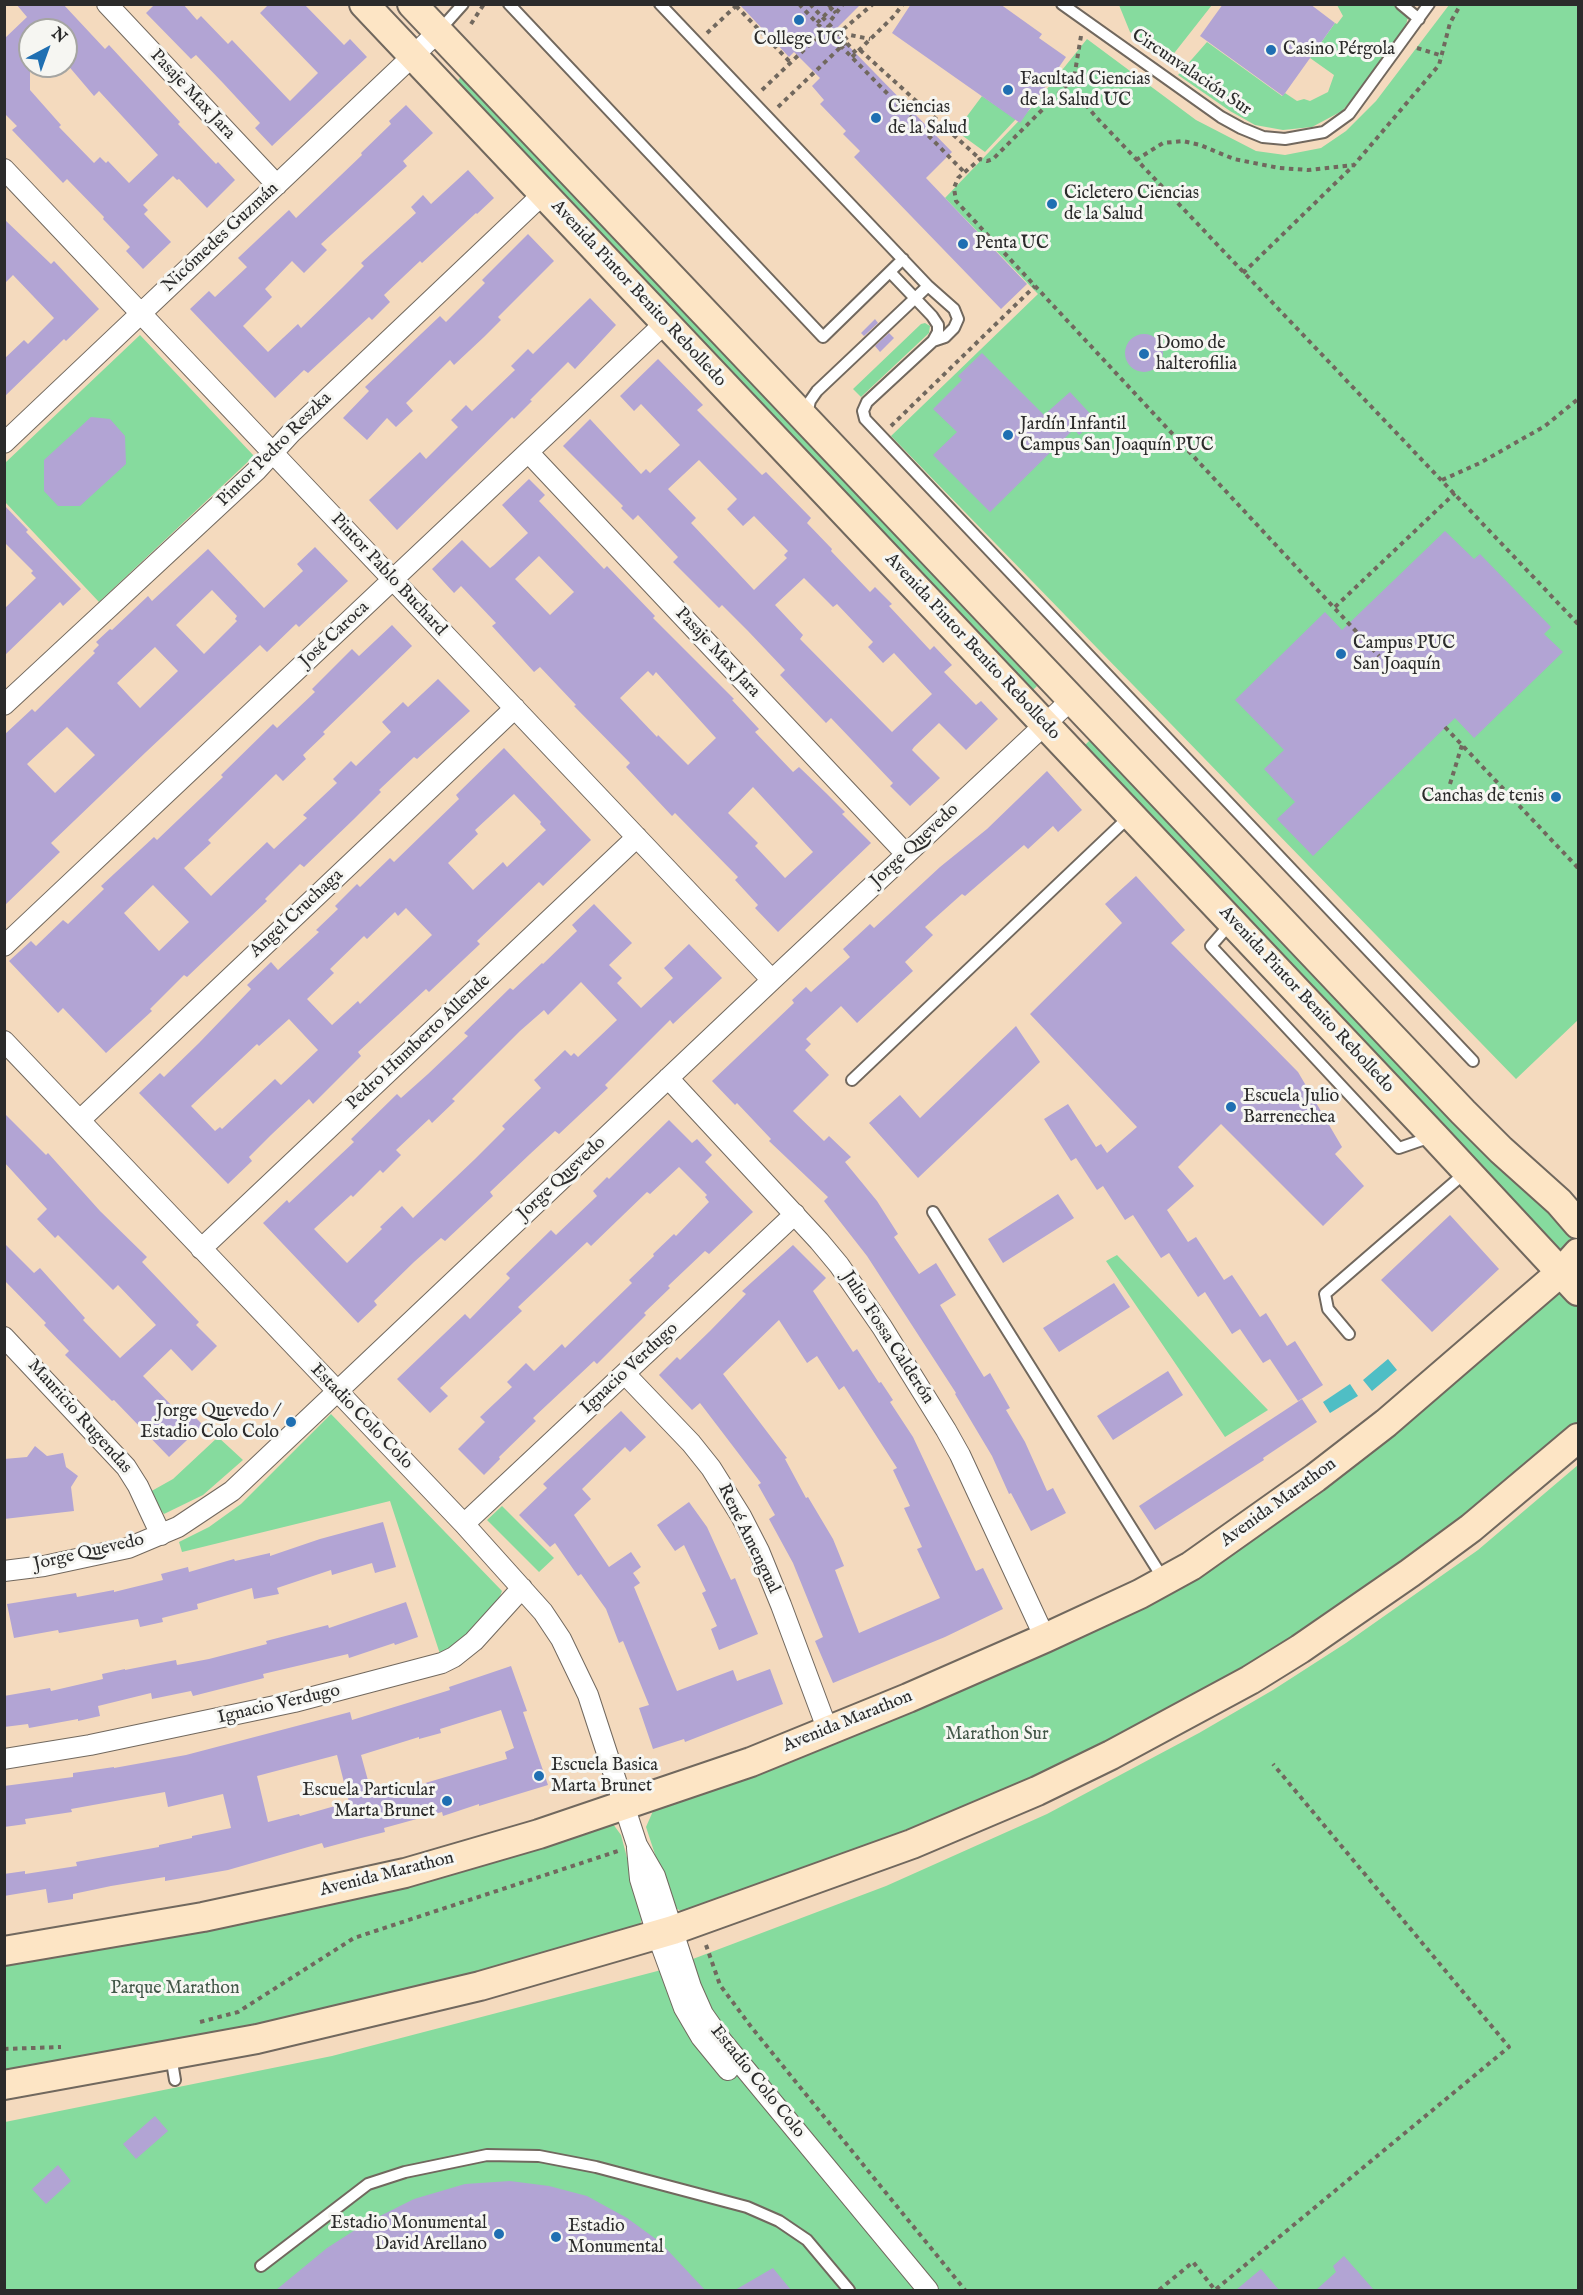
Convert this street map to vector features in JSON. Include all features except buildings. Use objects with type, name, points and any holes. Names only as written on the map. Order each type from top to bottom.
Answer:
[{"type":"street","name":"Pasaje Max Jara","points":[[108,4],[277,185]]},
{"type":"street","name":"Avenida Pintor Benito Rebolledo","points":[[364,4],[1467,1171],[1572,1272]]},
{"type":"street","name":"Avenida Pintor Benito Rebolledo","points":[[412,4],[1469,1119],[1559,1202],[1578,1224]]},
{"type":"street","name":"Nicómedes Guzmán","points":[[4,443],[438,32]]},
{"type":"street","name":"Pintor Pablo Buchard","points":[[4,169],[772,980]]},
{"type":"street","name":"Pintor Pedro Reszka","points":[[4,705],[256,471],[291,433],[543,194]]},
{"type":"street","name":"José Caroca","points":[[4,946],[665,323]]},
{"type":"street","name":"Pasaje Max Jara","points":[[528,452],[906,854]]},
{"type":"street","name":"Jorge Quevedo","points":[[4,1571],[109,1552],[161,1535],[196,1517],[232,1491],[1071,700]]},
{"type":"street","name":"Angel Cruchaga","points":[[80,1120],[515,708]]},
{"type":"street","name":"Pedro Humberto Allende","points":[[201,1249],[637,837]]},
{"type":"street","name":"Estadio Colo Colo","points":[[4,1041],[464,1524],[522,1587],[549,1621],[576,1666],[588,1695],[637,1845],[640,1879],[712,2028],[928,2290]]},
{"type":"street","name":"Julio Fossa Calderón","points":[[668,1078],[795,1214],[839,1265],[882,1328],[946,1430],[989,1515],[1045,1638]]},
{"type":"street","name":"Ignacio Verdugo","points":[[464,1524],[795,1214]]},
{"type":"street","name":"Avenida Marathon","points":[[4,1951],[202,1917],[405,1873],[539,1834],[751,1762],[1045,1638],[1165,1580],[1221,1545],[1350,1452],[1572,1272]]},
{"type":"street","name":"Mauricio Rugendas","points":[[4,1337],[126,1467],[138,1486],[161,1535]]},
{"type":"street","name":"René Amengual","points":[[625,1374],[691,1443],[711,1468],[741,1516],[759,1551],[781,1605],[828,1731]]},
{"type":"street","points":[[4,2085],[173,2068],[256,2039],[480,1986],[665,1932],[852,1867],[975,1818],[1111,1755],[1198,1709],[1300,1649],[1471,1528],[1578,1438]]},
{"type":"street","name":"Ignacio Verdugo","points":[[4,1759],[90,1745],[271,1707],[350,1689],[442,1664],[474,1641],[522,1587]]},
{"type":"street","name":"Estadio Colo Colo","points":[[665,1932],[684,2008],[701,2037],[913,2290]]},
{"type":"lane","points":[[438,32],[463,4]]},
{"type":"lane","points":[[509,4],[823,337],[903,260]]},
{"type":"lane","points":[[660,4],[928,286],[954,309],[958,319],[954,328],[945,337],[933,341]]},
{"type":"lane","name":"Circunvalación Sur","points":[[1062,4],[1221,117],[1263,136],[1285,139],[1316,135],[1340,121],[1358,104],[1419,19],[1425,6]]},
{"type":"lane","points":[[1401,4],[1419,19]]},
{"type":"lane","points":[[890,272],[938,325],[938,332],[933,341],[867,402],[863,411],[865,419],[1473,1061]]},
{"type":"lane","points":[[809,423],[807,414],[810,401],[817,391],[928,286]]},
{"type":"lane","points":[[852,1080],[1131,815]]},
{"type":"lane","points":[[1349,1334],[1328,1309],[1325,1294],[1467,1171]]},
{"type":"lane","points":[[933,1212],[1165,1580]]},
{"type":"lane","points":[[261,2266],[368,2184],[405,2172],[487,2156],[539,2156],[607,2169],[747,2207],[779,2221],[807,2240],[849,2290]]},
{"type":"path","points":[[799,4],[832,39],[873,4]]},
{"type":"path","points":[[810,4],[845,41],[896,81],[953,137],[980,159],[987,161],[993,159],[1074,78]]},
{"type":"path","points":[[828,4],[836,13]]},
{"type":"path","points":[[816,23],[836,4]]},
{"type":"path","points":[[762,90],[791,63],[843,4]]},
{"type":"path","points":[[852,57],[894,16],[903,4]]},
{"type":"path","points":[[707,33],[737,5],[791,63]]},
{"type":"path","points":[[822,30],[833,37],[965,172]]},
{"type":"path","points":[[1083,34],[1080,37],[1074,78],[1081,99],[1096,117],[1578,624]]},
{"type":"path","points":[[778,107],[842,46],[850,35],[871,39]]},
{"type":"path","points":[[1417,48],[1443,56]]},
{"type":"path","points":[[980,159],[955,182],[953,195],[956,201],[1378,656]]},
{"type":"path","points":[[1243,273],[1354,165]]},
{"type":"path","points":[[887,430],[1035,286]]},
{"type":"path","points":[[1442,480],[1480,463],[1535,431],[1578,399]]},
{"type":"path","points":[[1335,607],[1455,493]]},
{"type":"path","points":[[1445,727],[1578,868]]},
{"type":"path","points":[[1450,784],[1462,745]]},
{"type":"path","points":[[1159,2290],[1193,2262],[1215,2290],[1509,2047],[1273,1764]]},
{"type":"path","points":[[194,2023],[238,2012],[354,1938],[637,1845]]},
{"type":"path","points":[[709,1952],[720,1985],[752,2028],[965,2290]]},
{"type":"path","points":[[4,2049],[62,2047]]},
{"type":"green space","points":[[1119,5],[1212,5],[1168,61],[1130,32]]},
{"type":"green space","points":[[1337,5],[1393,5],[1408,17],[1406,25],[1361,89],[1342,111],[1312,127],[1283,130],[1255,125],[1230,111],[1178,75],[1207,42],[1282,96],[1285,93],[1297,101],[1304,99],[1310,101],[1328,92],[1334,75],[1310,58],[1335,23],[1337,24],[1343,16]]},
{"type":"green space","name":"Campus PUC San Joaquín","points":[[1449,5],[1578,5],[1578,1020],[1516,1079],[891,436],[1038,294],[945,198],[1034,105],[1087,39],[1196,120],[1256,151],[1285,155],[1321,148],[1346,131],[1376,101]]},
{"type":"green space","points":[[461,76],[1037,686],[1030,693],[455,86]]},
{"type":"green space","points":[[982,96],[1016,119],[985,152],[956,131]]},
{"type":"green space","points":[[925,323],[930,326],[929,333],[861,397],[853,389],[921,324]]},
{"type":"green space","points":[[140,335],[254,456],[99,602],[5,502],[5,463]]},
{"type":"green space","points":[[1093,737],[1577,1239],[1559,1254],[1081,749]]},
{"type":"green space","points":[[1117,1255],[1268,1410],[1225,1437],[1106,1261]]},
{"type":"green space","name":"Marathon Sur","points":[[1562,1288],[1578,1306],[1578,1427],[1423,1553],[1277,1655],[1022,1789],[688,1915],[672,1906],[646,1827],[653,1811],[1180,1587],[1316,1497]]},
{"type":"green space","points":[[331,1414],[502,1591],[493,1614],[476,1632],[440,1654],[390,1501],[182,1552],[179,1542],[209,1527],[241,1504]]},
{"type":"green space","points":[[218,1437],[243,1460],[203,1495],[164,1514],[148,1493],[173,1479]]},
{"type":"green space","name":"Estadio Monumental","points":[[1578,1465],[1578,2290],[5,2290],[5,2122],[332,2056],[669,1968],[886,1886],[1047,1814],[1199,1733],[1273,1690],[1346,1643],[1478,1550]]},
{"type":"green space","points":[[502,1506],[554,1558],[539,1572],[487,1520]]},
{"type":"green space","name":"Parque Marathon","points":[[613,1824],[621,1835],[643,1918],[637,1930],[525,1963],[185,2043],[5,2072],[5,1965],[35,1961],[362,1895]]},
{"type":"water","points":[[1388,1359],[1397,1370],[1372,1391],[1363,1380]]},
{"type":"water","points":[[1350,1384],[1358,1396],[1330,1413],[1323,1402]]},
{"type":"place","name":"College UC","points":[[799,20]]},
{"type":"place","name":"Casino Pérgola","points":[[1271,50]]},
{"type":"place","name":"Facultad Ciencias de la Salud UC","points":[[1008,90]]},
{"type":"place","name":"Ciencias de la Salud","points":[[876,118]]},
{"type":"place","name":"Cicletero Ciencias de la Salud","points":[[1052,204]]},
{"type":"place","name":"Penta UC","points":[[963,244]]},
{"type":"place","name":"Domo de halterofilia","points":[[1144,354]]},
{"type":"place","name":"Jardín Infantil Campus San Joaquín PUC","points":[[1008,435]]},
{"type":"place","name":"Campus PUC San Joaquín","points":[[1341,654]]},
{"type":"place","name":"Canchas de tenis","points":[[1556,797]]},
{"type":"place","name":"Escuela Julio Barrenechea","points":[[1231,1107]]},
{"type":"place","name":"Jorge Quevedo / Estadio Colo Colo","points":[[291,1422]]},
{"type":"place","name":"Escuela Basica Marta Brunet","points":[[539,1776]]},
{"type":"place","name":"Escuela Particular Marta Brunet","points":[[447,1801]]},
{"type":"place","name":"Estadio Monumental David Arellano","points":[[499,2234]]},
{"type":"place","name":"Estadio Monumental","points":[[556,2237]]}]
